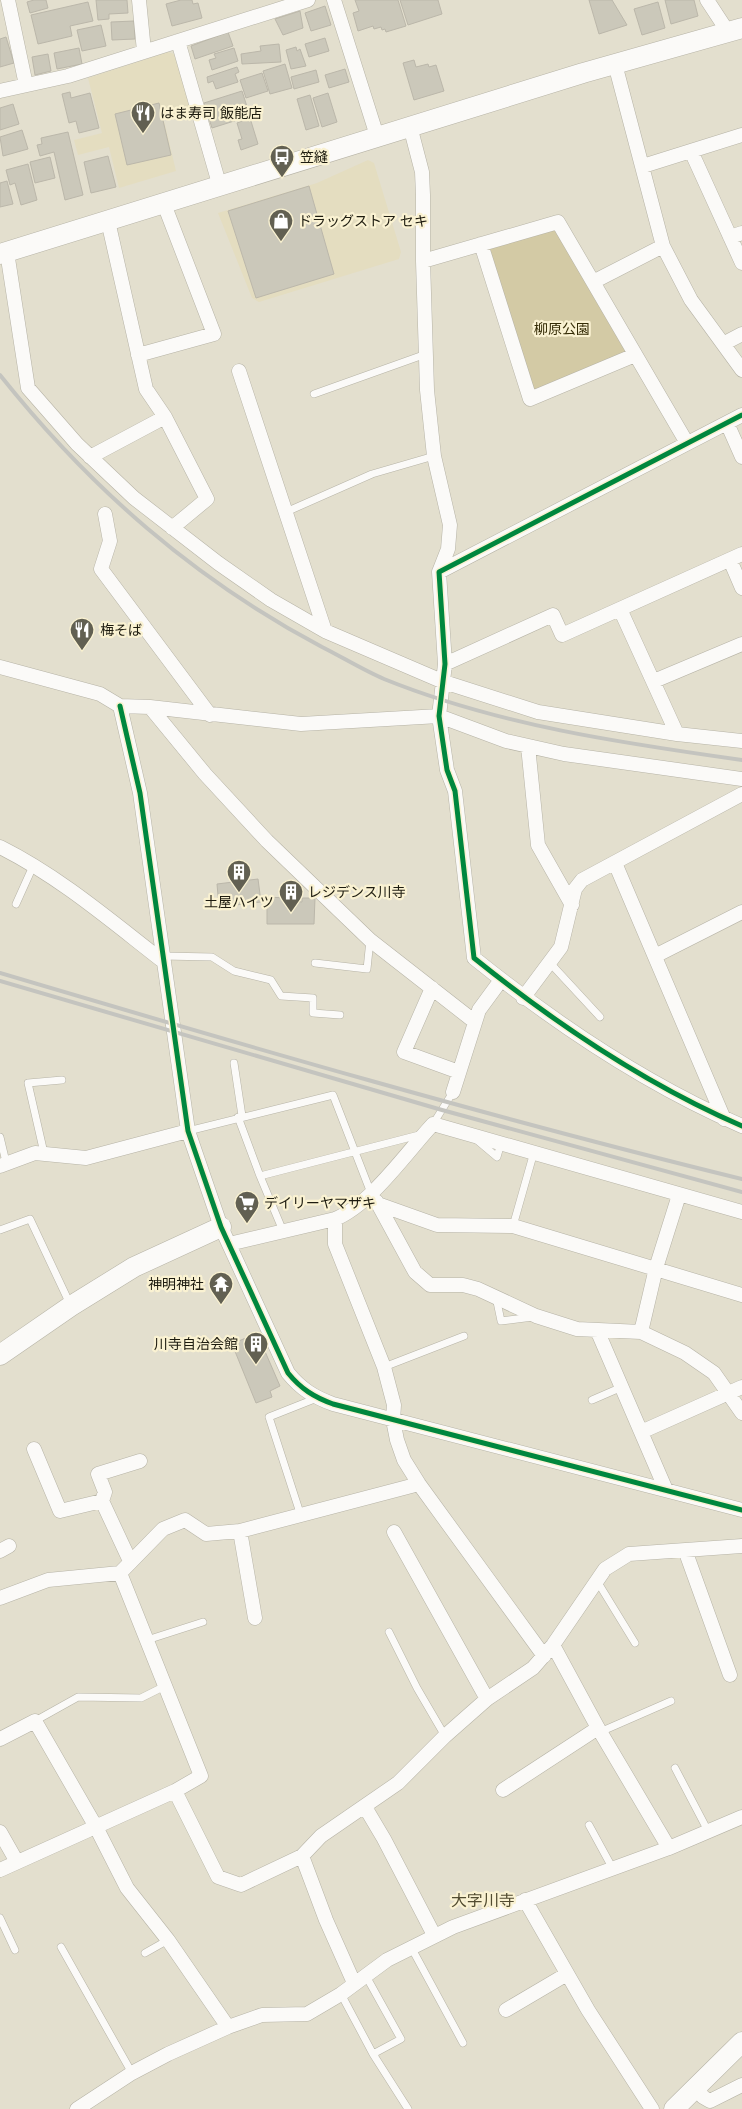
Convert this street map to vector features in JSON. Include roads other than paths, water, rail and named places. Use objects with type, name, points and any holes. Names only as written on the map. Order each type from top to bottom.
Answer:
[{"type":"street","points":[[8,0],[26,85]]},
{"type":"street","points":[[140,0],[144,51]]},
{"type":"street","points":[[0,91],[68,76],[308,0]]},
{"type":"street","points":[[334,0],[377,136]]},
{"type":"street","points":[[707,0],[735,30],[377,136],[220,187],[4,253],[28,388],[90,457],[134,498],[271,600],[325,631],[444,682],[538,712],[677,734],[742,741]]},
{"type":"street","points":[[178,41],[220,187]]},
{"type":"street","points":[[615,64],[663,246],[691,300],[742,370]]},
{"type":"street","points":[[410,126],[422,172],[426,354],[434,456],[450,525],[448,549],[439,572],[445,664],[439,716],[447,770],[455,792],[474,958],[522,998],[609,1055],[724,1119],[742,1126]]},
{"type":"street","points":[[643,166],[742,135]]},
{"type":"street","points":[[691,151],[736,235],[742,263]]},
{"type":"street","points":[[138,355],[214,334],[164,204]]},
{"type":"street","points":[[108,221],[146,389],[165,417],[207,499],[172,528]]},
{"type":"street","points":[[423,261],[558,222],[687,443]]},
{"type":"street","points":[[481,244],[530,399],[636,355]]},
{"type":"street","points":[[593,282],[663,246]]},
{"type":"street","points":[[723,344],[742,334]]},
{"type":"street","points":[[240,371],[325,631]]},
{"type":"street","points":[[439,572],[742,415]]},
{"type":"street","points":[[90,457],[165,417]]},
{"type":"street","points":[[727,423],[742,457]]},
{"type":"street","points":[[105,514],[110,540],[101,569],[210,715]]},
{"type":"street","points":[[445,664],[553,615],[562,635],[736,557],[742,588]]},
{"type":"street","points":[[620,609],[677,734]]},
{"type":"street","points":[[654,681],[742,644]]},
{"type":"street","points":[[0,667],[100,694],[120,706],[150,707],[301,724],[439,716],[506,741],[564,754],[742,779]]},
{"type":"street","points":[[120,706],[140,793],[188,1131],[225,1236],[288,1373],[299,1387],[316,1398],[393,1420],[742,1510]]},
{"type":"street","points":[[150,707],[205,774],[267,841],[370,940],[475,1022]]},
{"type":"street","points":[[528,746],[538,845],[572,905]]},
{"type":"street","points":[[522,998],[551,964],[561,948],[575,889],[582,880],[742,794]]},
{"type":"street","points":[[0,848],[34,864],[164,959]]},
{"type":"street","points":[[615,863],[724,1119]]},
{"type":"street","points":[[655,956],[742,912]]},
{"type":"street","points":[[453,1092],[479,1010],[502,980]]},
{"type":"street","points":[[432,988],[404,1052],[459,1072]]},
{"type":"street","points":[[0,1355],[70,1306],[134,1267],[225,1236],[283,1231],[335,1220],[347,1214],[374,1198],[429,1129],[471,1134],[742,1212]]},
{"type":"street","points":[[3,1164],[35,1153],[44,1152],[86,1158],[188,1131]]},
{"type":"street","points":[[641,1332],[656,1268],[679,1195]]},
{"type":"street","points":[[374,1198],[437,1225],[513,1226],[742,1295]]},
{"type":"street","points":[[374,1198],[415,1272],[430,1285],[463,1285],[478,1289],[536,1316],[577,1329],[641,1332],[693,1358],[714,1373],[742,1413]]},
{"type":"street","points":[[335,1220],[335,1244],[384,1367],[394,1406],[393,1420],[404,1460],[419,1484],[549,1650],[669,1848]]},
{"type":"street","points":[[597,1330],[666,1490]]},
{"type":"street","points":[[641,1432],[742,1387]]},
{"type":"street","points":[[34,1449],[60,1511],[102,1501]]},
{"type":"street","points":[[130,1561],[102,1501],[105,1492],[98,1474],[140,1461]]},
{"type":"street","points":[[0,1598],[48,1580],[120,1573],[163,1530],[185,1520],[206,1534],[240,1531],[419,1484]]},
{"type":"street","points":[[240,1531],[255,1618]]},
{"type":"street","points":[[394,1532],[487,1699]]},
{"type":"street","points":[[174,1792],[218,1877],[241,1884],[302,1856],[321,1836],[398,1784],[445,1736],[487,1699],[533,1668],[549,1650],[605,1568],[629,1554],[742,1546]]},
{"type":"street","points":[[685,1550],[730,1675]]},
{"type":"street","points":[[0,1870],[174,1792],[201,1776],[120,1573]]},
{"type":"street","points":[[0,1739],[34,1721],[96,1827],[127,1888],[168,1940],[228,2027]]},
{"type":"street","points":[[503,1790],[599,1730]]},
{"type":"street","points":[[365,1807],[384,1838],[434,1936]]},
{"type":"street","points":[[77,2109],[132,2073],[168,2054],[228,2027],[262,2015],[307,2014],[341,1994],[360,1979],[411,1947],[434,1936],[525,1900],[669,1848],[742,1817]]},
{"type":"street","points":[[0,1832],[17,1862]]},
{"type":"street","points":[[302,1856],[326,1920],[360,1979]]},
{"type":"street","points":[[525,1900],[567,1974],[652,2109]]},
{"type":"street","points":[[506,2010],[567,1974]]},
{"type":"street","points":[[674,2109],[742,2042]]},
{"type":"street","points":[[696,2086],[703,2097],[710,2101],[742,2085]]},
{"type":"lane","points":[[314,394],[426,354]]},
{"type":"lane","points":[[286,512],[372,474],[434,456]]},
{"type":"lane","points":[[16,904],[34,864]]},
{"type":"lane","points":[[315,963],[367,969],[370,940]]},
{"type":"lane","points":[[164,959],[212,957],[234,972],[270,980],[281,996],[313,998],[313,1013],[340,1015]]},
{"type":"lane","points":[[551,964],[600,1017]]},
{"type":"lane","points":[[234,1063],[240,1117],[260,1176],[283,1231]]},
{"type":"lane","points":[[44,1152],[28,1083],[62,1080]]},
{"type":"lane","points":[[260,1176],[355,1152],[429,1129],[453,1092]]},
{"type":"lane","points":[[188,1131],[333,1095],[374,1198]]},
{"type":"lane","points":[[0,1137],[3,1164]]},
{"type":"lane","points":[[513,1226],[534,1152]]},
{"type":"lane","points":[[0,1230],[30,1219],[70,1306]]},
{"type":"lane","points":[[384,1367],[464,1336]]},
{"type":"lane","points":[[592,1400],[622,1387]]},
{"type":"lane","points":[[302,1516],[269,1417],[316,1398]]},
{"type":"lane","points":[[597,1581],[635,1643]]},
{"type":"lane","points":[[147,1640],[203,1622]]},
{"type":"lane","points":[[389,1632],[417,1688],[445,1736]]},
{"type":"lane","points":[[34,1721],[78,1697],[141,1698],[165,1686]]},
{"type":"lane","points":[[599,1730],[671,1701]]},
{"type":"lane","points":[[674,1768],[708,1831]]},
{"type":"lane","points":[[589,1825],[614,1869]]},
{"type":"lane","points":[[0,1918],[15,1950]]},
{"type":"lane","points":[[145,1953],[168,1940]]},
{"type":"lane","points":[[62,1947],[132,2073]]},
{"type":"lane","points":[[411,1947],[463,2043]]},
{"type":"lane","points":[[360,1979],[401,2040],[374,2054]]},
{"type":"lane","points":[[341,1994],[374,2054],[408,2109]]},
{"type":"railway","points":[[0,375],[71,456],[147,528],[230,592],[360,668],[427,695],[515,720],[651,747],[742,760]]},
{"type":"railway","points":[[0,973],[463,1106],[742,1179]]},
{"type":"railway","points":[[0,981],[442,1110],[742,1192]]},
{"type":"place","name":"はま寿司 飯能店","points":[[143,134]]},
{"type":"place","name":"笠縫","points":[[282,178]]},
{"type":"place","name":"ドラッグストア セキ","points":[[281,242]]},
{"type":"place","name":"梅そば","points":[[82,651]]},
{"type":"place","name":"土屋ハイツ","points":[[239,893]]},
{"type":"place","name":"レジデンス川寺","points":[[291,913]]},
{"type":"place","name":"デイリーヤマザキ","points":[[247,1224]]},
{"type":"place","name":"神明神社","points":[[221,1305]]},
{"type":"place","name":"川寺自治会館","points":[[256,1365]]},
{"type":"district","name":"大字川寺","points":[[483,1900]]},
{"type":"park label","name":"柳原公園","points":[[562,329]]}]
